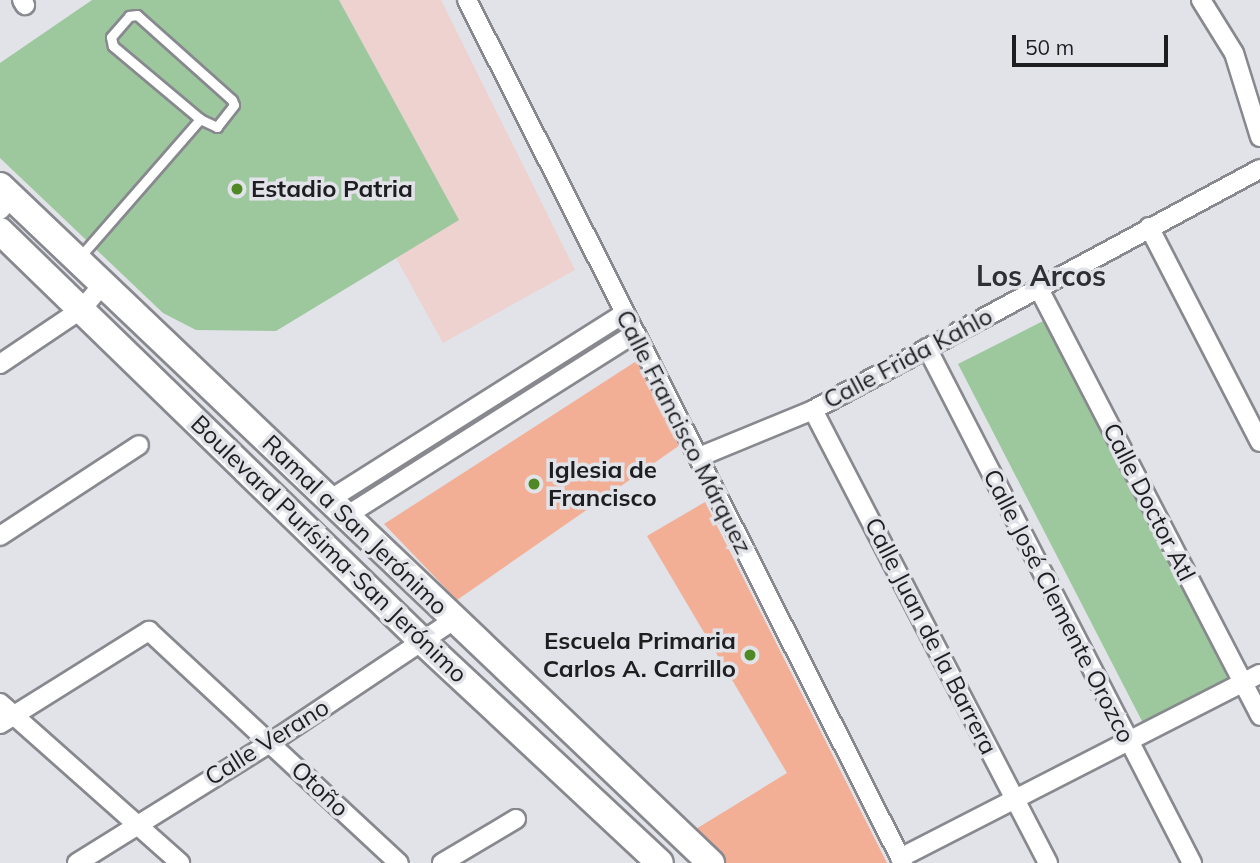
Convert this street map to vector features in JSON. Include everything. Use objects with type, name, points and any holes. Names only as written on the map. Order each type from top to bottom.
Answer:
[{"type":"street","name":"Calle Francisco Márquez","points":[[467,0],[901,861]]},
{"type":"street","points":[[1201,0],[1234,53],[1260,137]]},
{"type":"street","name":"Calle Frida Kahlo","points":[[699,457],[813,410],[1260,169]]},
{"type":"street","name":"Ramal a San Jerónimo","points":[[4,198],[77,260],[711,863]]},
{"type":"street","points":[[1149,227],[1260,442]]},
{"type":"street","name":"Boulevard Purísima-San Jerónimo","points":[[0,231],[422,641],[660,863]]},
{"type":"street","points":[[0,364],[82,309],[102,285]]},
{"type":"street","name":"Calle Doctor Atl","points":[[1038,287],[1260,716]]},
{"type":"street","points":[[338,508],[624,314]]},
{"type":"street","points":[[338,508],[635,333]]},
{"type":"street","name":"Calle José Clemente Orozco","points":[[927,348],[1192,863]]},
{"type":"street","name":"Calle Juan de la Barrera","points":[[813,410],[1048,863]]},
{"type":"street","points":[[0,536],[139,445]]},
{"type":"street","name":"Calle Verano","points":[[77,863],[138,822],[270,743],[454,619]]},
{"type":"street","name":"Otoño","points":[[4,714],[149,631],[399,863]]},
{"type":"street","points":[[901,861],[1015,799],[1260,674]]},
{"type":"street","points":[[4,714],[138,822],[180,863]]},
{"type":"street","points":[[442,863],[516,819]]},
{"type":"lane","points":[[136,15],[232,100],[234,105],[217,127],[201,120],[113,46],[111,37],[129,16],[136,15]]},
{"type":"lane","points":[[77,260],[201,120]]},
{"type":"shaded area","points":[[339,0],[441,0],[575,270],[443,343],[396,258],[458,219]]},
{"type":"green space","name":"Estadio Patria","points":[[92,0],[339,0],[459,220],[276,331],[196,330],[163,313],[0,158],[0,63]]},
{"type":"green space","points":[[1045,320],[1230,681],[1144,725],[958,364]]},
{"type":"building","name":"Iglesia de Francisco","points":[[638,360],[680,445],[457,600],[384,524]]},
{"type":"building","name":"Escuela Primaria Carlos A. Carrillo","points":[[705,502],[887,863],[723,863],[691,832],[787,773],[647,536]]},
{"type":"place","name":"Estadio Patria","points":[[237,189]]},
{"type":"place","name":"Iglesia de Francisco","points":[[534,484]]},
{"type":"place","name":"Escuela Primaria Carlos A. Carrillo","points":[[750,655]]},
{"type":"district","name":"Los Arcos","points":[[1041,276]]}]
